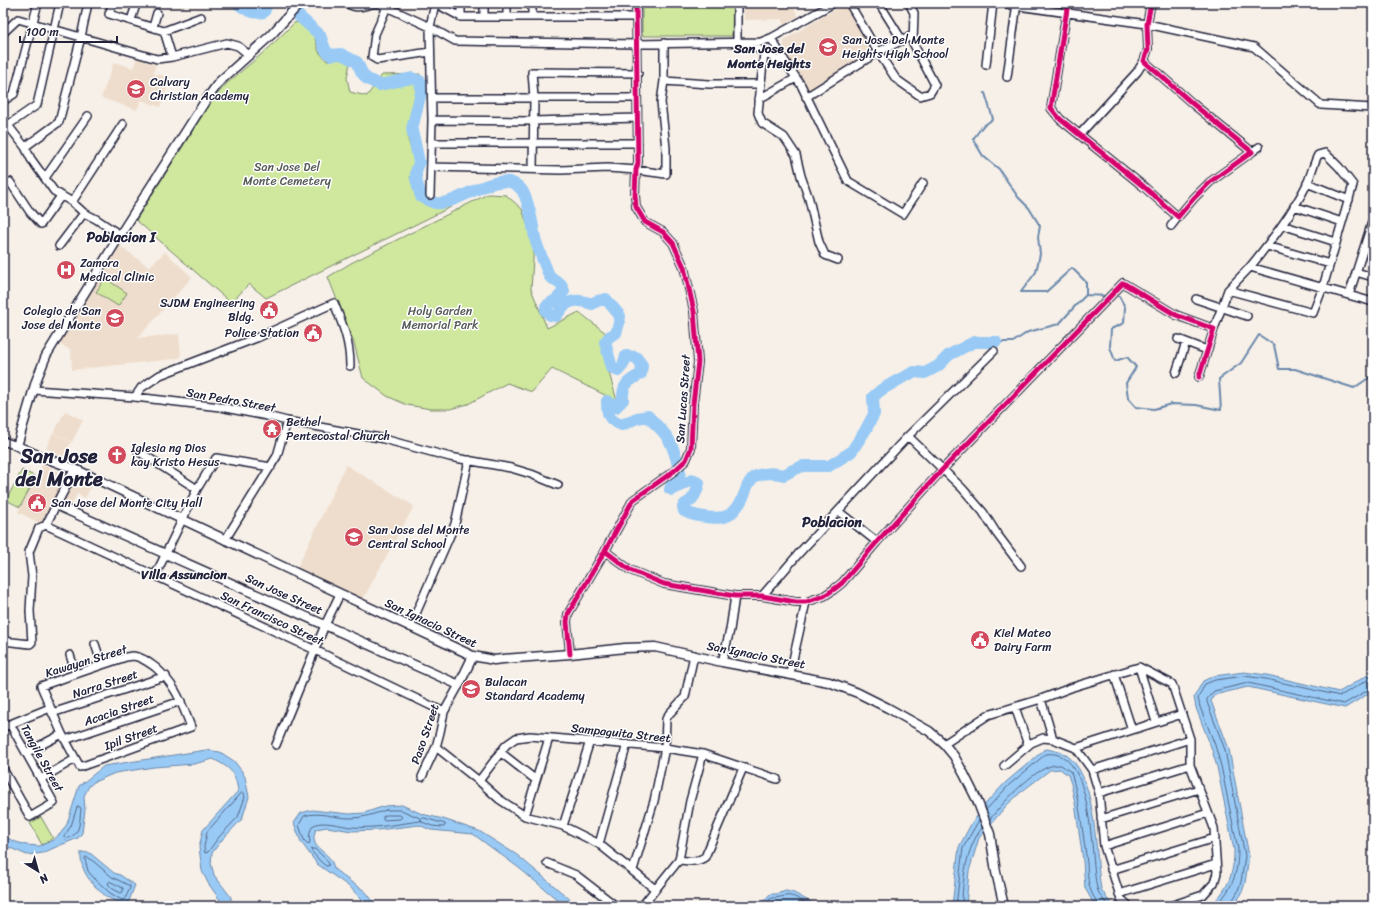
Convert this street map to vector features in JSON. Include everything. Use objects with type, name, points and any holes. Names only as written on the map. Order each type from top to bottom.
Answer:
[{"type":"main road","points":[[17,446],[23,422],[46,356],[120,235],[204,103],[220,82],[271,35],[298,5]]},
{"type":"main road","name":"San Ignacio Street","points":[[17,446],[75,469],[473,656],[499,659],[655,647],[722,662],[790,673],[829,682],[858,693],[929,731],[944,744],[954,756],[977,800],[990,834],[996,872],[1004,906]]},
{"type":"main road","points":[[56,505],[75,469]]},
{"type":"main road","name":"San Jose Street","points":[[56,505],[459,685]]},
{"type":"main road","name":"Paso Street","points":[[459,685],[473,656]]},
{"type":"street","points":[[3,102],[14,94],[38,3]]},
{"type":"street","points":[[8,125],[37,105],[60,3]]},
{"type":"street","points":[[25,147],[59,122],[81,37],[88,3]]},
{"type":"street","points":[[113,3],[109,14],[164,31],[201,17]]},
{"type":"street","points":[[346,3],[353,7],[360,7],[374,3],[380,4],[430,27],[455,41],[636,44],[761,42],[834,3]]},
{"type":"street","points":[[430,194],[432,98],[430,27],[435,3],[462,17],[636,17]]},
{"type":"street","points":[[461,3],[462,17]]},
{"type":"street","points":[[484,3],[484,17]]},
{"type":"street","points":[[507,3],[507,17]]},
{"type":"street","points":[[532,3],[532,17]]},
{"type":"street","name":"San Lucas Street","points":[[570,654],[567,622],[568,614],[633,500],[675,471],[686,460],[691,448],[693,404],[698,362],[694,311],[684,267],[673,243],[663,232],[645,222],[636,207],[636,170],[638,163],[638,74],[636,3]]},
{"type":"street","points":[[737,3],[737,43]]},
{"type":"street","points":[[849,3],[896,79],[920,96],[930,93],[935,85],[913,44],[914,13],[909,3]]},
{"type":"street","points":[[880,3],[902,40]]},
{"type":"street","points":[[986,65],[995,3],[1017,4],[1066,13],[1147,24],[1254,47],[1321,105],[1373,108]]},
{"type":"street","points":[[1068,3],[1051,108],[1060,119],[1080,134],[1178,217]]},
{"type":"street","points":[[1080,134],[1137,72],[1144,61],[1148,49],[1147,24],[1151,3]]},
{"type":"street","points":[[1007,76],[1017,4]]},
{"type":"street","points":[[131,20],[136,5]]},
{"type":"street","points":[[386,7],[375,34],[372,57],[377,60],[430,52]]},
{"type":"street","points":[[153,27],[157,14]]},
{"type":"street","points":[[3,33],[18,19],[157,59],[172,57],[227,42],[238,46],[249,55]]},
{"type":"street","points":[[164,31],[172,57]]},
{"type":"street","points":[[806,97],[878,52],[913,35]]},
{"type":"street","points":[[771,38],[796,78],[848,181],[903,214],[922,183]]},
{"type":"street","points":[[748,42],[764,53],[788,66]]},
{"type":"street","points":[[431,167],[561,170],[608,168],[666,174],[666,148],[661,102],[664,81],[664,43]]},
{"type":"street","points":[[764,53],[758,113],[762,123],[784,137],[796,155],[809,199],[819,242],[825,255],[838,260]]},
{"type":"street","points":[[1144,61],[1193,104],[1252,152]]},
{"type":"street","points":[[533,169],[534,98],[532,72],[638,74]]},
{"type":"street","points":[[759,99],[796,78]]},
{"type":"street","points":[[664,81],[709,84],[760,84]]},
{"type":"street","points":[[432,98],[637,98]]},
{"type":"street","points":[[45,178],[88,116]]},
{"type":"street","points":[[432,120],[533,121],[637,118]]},
{"type":"street","points":[[3,119],[25,147],[30,158],[54,192],[72,202],[84,213],[120,235]]},
{"type":"street","points":[[72,202],[123,124]]},
{"type":"street","points":[[432,143],[638,144]]},
{"type":"street","points":[[1171,226],[1194,198],[1210,182],[1259,147]]},
{"type":"street","points":[[1199,377],[1228,290],[1250,267],[1282,225],[1307,183],[1318,155],[1325,153],[1340,167],[1353,184],[1323,288],[1312,313],[1228,290]]},
{"type":"street","points":[[10,182],[30,212],[41,224],[62,196]]},
{"type":"street","points":[[1307,183],[1349,200]]},
{"type":"street","points":[[1294,206],[1342,222]]},
{"type":"street","points":[[59,246],[84,213]]},
{"type":"street","points":[[1349,295],[1373,219]]},
{"type":"street","points":[[1282,225],[1336,242]]},
{"type":"street","points":[[1267,246],[1330,264]]},
{"type":"street","points":[[1250,267],[1373,302]]},
{"type":"street","points":[[1356,272],[1373,277]]},
{"type":"street","points":[[605,551],[630,570],[664,584],[735,596],[762,596],[796,602],[806,602],[824,596],[842,583],[942,470],[1123,283],[1176,315],[1214,329]]},
{"type":"street","points":[[1196,299],[1247,316]]},
{"type":"street","points":[[135,397],[141,388],[160,375],[259,337],[334,303],[348,342],[350,366]]},
{"type":"street","points":[[1178,339],[1207,350]]},
{"type":"street","points":[[1176,373],[1186,342]]},
{"type":"street","points":[[762,596],[776,578],[838,510],[908,436],[994,350]]},
{"type":"street","name":"San Pedro Street","points":[[34,390],[135,397],[220,407],[380,438],[450,457],[518,470],[558,485]]},
{"type":"street","points":[[225,540],[271,468],[277,456],[287,421]]},
{"type":"street","points":[[908,436],[962,488],[983,512],[997,534],[1021,566]]},
{"type":"street","name":"San Ignacio Street","points":[[4,439],[17,446]]},
{"type":"street","points":[[138,451],[197,489]]},
{"type":"street","points":[[155,576],[197,489],[216,458],[271,468]]},
{"type":"street","points":[[410,627],[455,524],[469,460]]},
{"type":"street","points":[[3,641],[30,644],[32,642],[30,611],[32,576],[29,552],[39,528],[46,525],[56,505]]},
{"type":"street","points":[[838,510],[877,542]]},
{"type":"street","name":"San Francisco Street","points":[[46,525],[315,650],[444,712]]},
{"type":"street","points":[[276,745],[325,626],[340,594]]},
{"type":"street","points":[[722,662],[730,630],[735,596]]},
{"type":"street","points":[[790,673],[806,602]]},
{"type":"street","points":[[95,644],[102,665]]},
{"type":"street","points":[[70,655],[76,674]]},
{"type":"street","points":[[633,870],[654,801],[664,748],[666,720],[669,714],[685,697],[694,655]]},
{"type":"street","name":"Kawayan Street","points":[[51,710],[41,686],[126,657],[139,657],[152,664],[166,676]]},
{"type":"street","points":[[1139,667],[1156,722]]},
{"type":"street","points":[[944,744],[988,715],[1139,667],[1172,684],[1190,739],[1190,765],[1214,828],[1217,874],[1214,883],[1203,895],[1170,906]]},
{"type":"street","points":[[1114,674],[1132,730]]},
{"type":"street","points":[[166,676],[181,701]]},
{"type":"street","name":"Narra Street","points":[[6,725],[166,676]]},
{"type":"street","name":"Paso Street","points":[[422,777],[436,746],[444,712],[459,685]]},
{"type":"street","points":[[1041,698],[1053,739]]},
{"type":"street","name":"Ipil Street","points":[[75,759],[80,767],[191,727],[181,701]]},
{"type":"street","name":"Acacia Street","points":[[26,753],[63,737],[181,701]]},
{"type":"street","points":[[1015,707],[1028,745]]},
{"type":"street","points":[[41,779],[75,759],[51,710]]},
{"type":"street","points":[[1076,748],[1182,714]]},
{"type":"street","name":"Tangile Street","points":[[3,769],[30,817],[54,803],[26,753],[6,725]]},
{"type":"street","name":"Sampaguita Street","points":[[479,781],[500,752],[511,741],[521,736],[590,740],[703,754],[777,779]]},
{"type":"street","points":[[525,816],[549,738]]},
{"type":"street","points":[[1004,766],[1028,745],[1043,738],[1053,739],[1076,748],[1092,770],[1099,793],[1104,846],[1121,900],[1129,906]]},
{"type":"street","points":[[1092,770],[1190,739]]},
{"type":"street","points":[[563,826],[590,740]]},
{"type":"street","points":[[599,844],[627,744]]},
{"type":"street","points":[[436,746],[499,799],[525,816],[563,826],[599,844],[655,889]]},
{"type":"street","points":[[500,752],[536,780]]},
{"type":"street","points":[[642,906],[679,860],[690,801],[703,754]]},
{"type":"street","points":[[1099,793],[1190,765]]},
{"type":"street","points":[[679,860],[692,862],[701,860],[705,857],[743,768]]},
{"type":"street","points":[[1101,819],[1199,789]]},
{"type":"street","points":[[1104,846],[1208,813]]},
{"type":"street","points":[[1111,870],[1215,838]]},
{"type":"street","points":[[547,863],[576,875],[616,906]]},
{"type":"street","points":[[1119,894],[1216,864]]},
{"type":"shaded area","points":[[744,3],[791,3],[798,16],[783,25],[783,19],[744,20]]},
{"type":"shaded area","name":"San Jose Del Monte Heights High School","points":[[844,4],[875,51],[810,91],[784,51],[784,40]]},
{"type":"shaded area","name":"Calvary Christian Academy","points":[[137,58],[156,65],[153,73],[171,78],[160,107],[141,100],[137,110],[101,98],[114,62],[133,68]]},
{"type":"shaded area","name":"Colegio de San Jose del Monte","points":[[120,246],[149,267],[165,252],[192,277],[138,338],[179,334],[181,357],[72,370],[71,350],[57,343]]},
{"type":"shaded area","points":[[65,411],[83,420],[72,442],[54,433]]},
{"type":"shaded area","points":[[53,433],[71,442],[63,457],[46,448]]},
{"type":"shaded area","points":[[43,464],[67,476],[41,524],[18,512]]},
{"type":"shaded area","name":"San Jose del Monte Central School","points":[[346,465],[414,506],[363,599],[297,568]]},
{"type":"shaded area","points":[[86,477],[94,482],[85,498],[77,494],[71,505],[63,500],[72,484],[80,488]]},
{"type":"green space","points":[[642,3],[733,3],[732,36],[642,36]]},
{"type":"green space","name":"San Jose Del Monte Cemetery","points":[[300,22],[312,29],[319,52],[327,61],[337,56],[350,62],[347,78],[350,92],[367,96],[382,75],[420,74],[419,92],[410,116],[408,139],[411,150],[416,156],[410,177],[418,200],[451,207],[266,298],[249,284],[231,303],[136,220],[207,108],[225,85],[269,48],[294,23]]},
{"type":"green space","name":"Holy Garden Memorial Park","points":[[488,194],[506,195],[522,209],[534,244],[531,289],[547,328],[579,312],[607,334],[601,344],[617,401],[552,369],[532,392],[507,383],[468,404],[450,409],[431,409],[407,405],[387,396],[363,378],[354,343],[328,277],[351,263]]},
{"type":"green space","points":[[105,278],[127,293],[118,306],[96,292]]},
{"type":"green space","points":[[22,470],[36,477],[20,507],[6,500]]},
{"type":"green space","points":[[41,817],[53,838],[42,845],[30,823]]},
{"type":"water","points":[[1244,672],[1267,675],[1339,692],[1373,672],[1373,691],[1345,708],[1248,687],[1214,695],[1211,701],[1229,749],[1249,856],[1245,883],[1241,895],[1233,906],[1209,906],[1221,894],[1229,881],[1233,867],[1234,850],[1217,767],[1196,708],[1194,697],[1203,681],[1214,676]]},
{"type":"water","points":[[1047,749],[1068,756],[1079,769],[1090,800],[1096,838],[1101,889],[1108,900],[1115,906],[1095,906],[1085,888],[1075,803],[1068,775],[1060,769],[1050,770],[1021,792],[1006,806],[979,838],[969,871],[966,906],[952,906],[959,847],[970,826],[987,802],[1006,782]]},
{"type":"water","points":[[206,750],[220,752],[234,761],[245,777],[249,797],[242,819],[212,853],[211,863],[214,875],[231,897],[231,906],[221,906],[222,903],[208,883],[202,871],[199,847],[203,830],[238,791],[231,771],[213,759],[194,764],[154,767],[115,773],[94,782],[89,786],[84,796],[85,810],[82,833],[78,838],[43,853],[27,855],[3,845],[3,835],[13,841],[26,845],[40,846],[53,840],[61,833],[67,824],[79,786],[104,766]]},
{"type":"water","points":[[402,805],[422,814],[443,819],[479,831],[517,855],[578,906],[565,906],[519,868],[473,834],[431,830],[419,825],[378,830],[352,831],[327,827],[316,829],[314,836],[315,842],[317,846],[329,857],[334,869],[365,891],[377,906],[367,906],[351,888],[317,864],[301,842],[294,823],[301,813],[312,810],[349,814],[364,813],[385,806]]},
{"type":"water","points":[[81,852],[90,853],[114,873],[120,875],[135,885],[129,901],[124,905],[107,897],[92,883],[82,866]]},
{"type":"water","points":[[786,891],[794,893],[818,906],[759,906],[770,894]]},
{"type":"waterway","points":[[237,3],[249,11],[257,13],[264,12],[267,3]]},
{"type":"waterway","points":[[292,3],[292,10],[320,35],[325,49],[330,55],[341,54],[357,62],[362,73],[367,79],[380,85],[412,78],[420,81],[421,92],[412,129],[419,162],[416,172],[416,179],[421,197],[436,203],[445,202],[456,199],[491,184],[502,181],[512,183],[524,193],[536,242],[548,273],[550,277],[561,284],[564,291],[557,299],[546,306],[546,311],[550,315],[556,316],[567,303],[581,301],[592,304],[606,299],[620,316],[616,333],[610,336],[605,342],[612,368],[618,371],[623,365],[626,356],[636,357],[642,365],[641,374],[627,384],[625,387],[623,400],[616,407],[607,401],[607,410],[611,419],[622,425],[637,418],[648,416],[668,438],[680,472],[670,489],[672,490],[692,480],[699,483],[695,495],[683,507],[684,511],[693,515],[706,517],[725,517],[729,515],[737,506],[743,498],[749,482],[757,475],[769,473],[784,475],[803,466],[829,466],[851,452],[874,414],[873,397],[881,390],[914,372],[925,373],[938,366],[949,355],[974,342],[996,342]]},
{"type":"waterway","points":[[985,93],[993,119],[982,127],[973,139],[983,156],[999,169],[1018,197],[1029,208],[1040,226],[1038,237],[1040,254],[1036,272],[1021,292],[1046,292],[1072,268],[1086,282],[1086,295],[1108,296]]},
{"type":"waterway","points":[[996,342],[1013,342],[1028,332],[1059,324],[1086,295]]},
{"type":"waterway","points":[[1114,296],[1119,296],[1125,307],[1124,323],[1111,329],[1110,347],[1115,361],[1127,357],[1136,367],[1126,383],[1128,398],[1136,407],[1154,409],[1171,404],[1196,405],[1221,410],[1219,379],[1241,363],[1259,335],[1274,345],[1279,369],[1295,369],[1354,388],[1373,375]]},
{"type":"cycle path","points":[[570,654],[567,622],[568,614],[633,500],[674,471],[686,460],[691,448],[693,404],[698,362],[694,311],[684,267],[673,243],[663,232],[645,222],[636,207],[636,170],[638,163],[636,3]]},
{"type":"cycle path","points":[[1068,3],[1051,108],[1060,119],[1143,186],[1178,217],[1210,182],[1252,152],[1193,104],[1144,61],[1148,49],[1147,24],[1151,3]]},
{"type":"cycle path","points":[[605,551],[630,570],[664,584],[735,596],[762,596],[796,602],[806,602],[824,596],[842,583],[942,470],[1123,283],[1176,315],[1214,329],[1199,377]]},
{"type":"place","name":"San Jose Del Monte Heights High School","points":[[828,47]]},
{"type":"place","name":"Calvary Christian Academy","points":[[136,89]]},
{"type":"place","name":"Zamora Medical Clinic","points":[[66,270]]},
{"type":"place","name":"SJDM Engineering Bldg.","points":[[269,310]]},
{"type":"place","name":"Colegio de San Jose del Monte","points":[[115,318]]},
{"type":"place","name":"Police Station","points":[[313,333]]},
{"type":"place","name":"Bethel Pentecostal Church","points":[[272,429]]},
{"type":"place","name":"Iglesia ng Dios kay Kristo Hesus","points":[[117,455]]},
{"type":"place","name":"San Jose del Monte City Hall","points":[[37,503]]},
{"type":"place","name":"San Jose del Monte Central School","points":[[354,537]]},
{"type":"place","name":"Kiel Mateo Dairy Farm","points":[[980,640]]},
{"type":"place","name":"Bulacan Standard Academy","points":[[471,689]]},
{"type":"district","name":"San Jose del Monte Heights","points":[[769,56]]},
{"type":"district","name":"Poblacion I","points":[[121,237]]},
{"type":"district","name":"San Jose del Monte","points":[[59,468]]},
{"type":"district","name":"Poblacion","points":[[832,522]]},
{"type":"district","name":"Villa Assuncion","points":[[184,574]]}]
